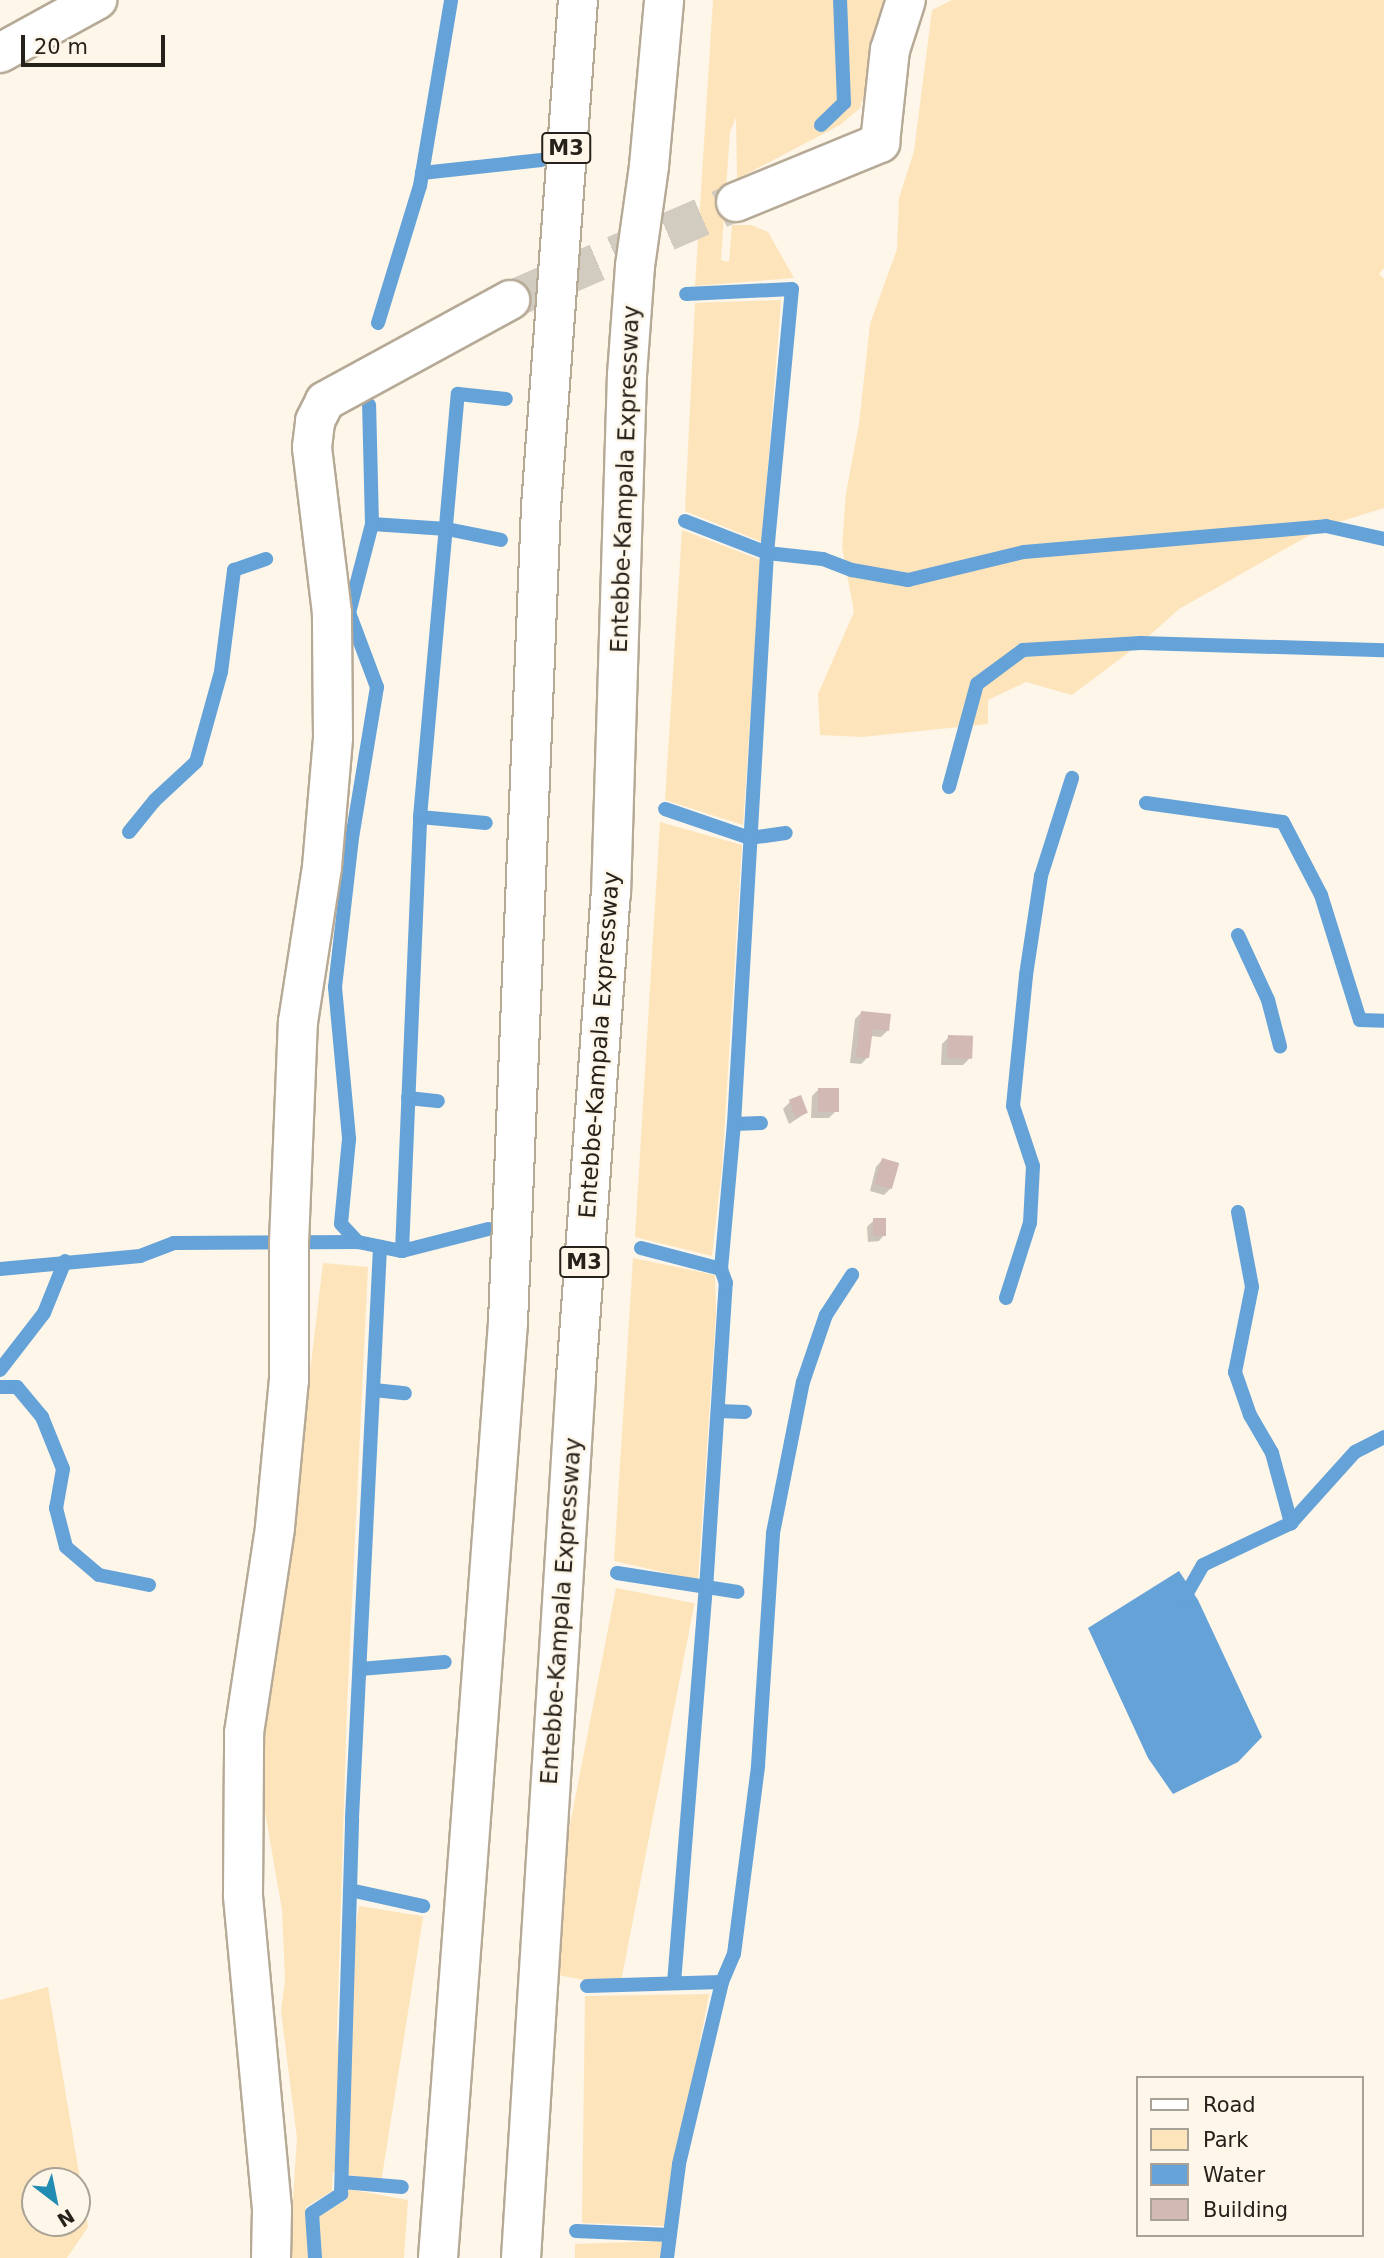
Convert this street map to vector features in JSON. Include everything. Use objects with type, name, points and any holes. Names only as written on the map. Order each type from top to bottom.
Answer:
[{"type":"main road","points":[[0,53],[97,0]]},
{"type":"main road","name":"M3","points":[[438,2258],[508,1322],[541,507],[578,0]]},
{"type":"main road","name":"Entebbe-Kampala Expressway","points":[[521,2258],[576,1378],[611,895],[627,375],[635,266],[649,166],[664,0]]},
{"type":"main road","points":[[736,202],[880,143],[890,50],[906,0]]},
{"type":"main road","points":[[271,2258],[272,2209],[243,1895],[244,1733],[275,1527],[289,1380],[289,1243],[299,1022],[322,867],[333,738],[332,613],[312,447],[315,421],[324,401],[510,300]]},
{"type":"green space","points":[[713,0],[891,0],[860,108],[840,125],[737,179],[736,117],[730,132],[721,260],[729,262],[732,225],[751,225],[768,232],[794,278],[695,286]]},
{"type":"green space","points":[[952,0],[1384,0],[1384,268],[1379,274],[1384,279],[1384,508],[1326,526],[1179,609],[1141,643],[1072,695],[1026,682],[988,700],[988,724],[862,737],[820,735],[818,694],[854,612],[842,547],[846,493],[859,424],[870,324],[897,249],[899,198],[914,151],[932,10]]},
{"type":"green space","points":[[781,300],[762,542],[685,511],[695,303]]},
{"type":"green space","points":[[682,530],[761,560],[743,825],[665,800]]},
{"type":"green space","points":[[660,822],[742,845],[722,1167],[712,1256],[635,1237]]},
{"type":"green space","points":[[633,1258],[715,1275],[716,1313],[698,1580],[614,1561]]},
{"type":"green space","points":[[323,1263],[368,1267],[347,1706],[332,2191],[306,2207],[308,2258],[289,2258],[297,2138],[281,2011],[285,1980],[282,1910],[262,1794],[259,1678],[287,1564]]},
{"type":"green space","points":[[616,1588],[695,1603],[620,1987],[541,1972]]},
{"type":"green space","points":[[359,1906],[423,1916],[381,2180],[317,2170]]},
{"type":"green space","points":[[48,1987],[78,2167],[21,2167],[21,2237],[81,2237],[67,2258],[0,2258],[0,2000]]},
{"type":"green space","points":[[709,1994],[665,2226],[582,2223],[585,1996]]},
{"type":"green space","points":[[348,2189],[408,2200],[404,2258],[321,2258],[318,2217],[346,2200]]},
{"type":"green space","points":[[664,2241],[661,2258],[575,2258],[575,2244]]},
{"type":"water","points":[[1179,1571],[1198,1600],[1262,1737],[1238,1762],[1173,1794],[1148,1758],[1088,1628]]},
{"type":"building","points":[[861,1011],[891,1014],[889,1031],[873,1029],[869,1058],[856,1057]]},
{"type":"building","points":[[948,1035],[973,1036],[972,1059],[947,1058]]},
{"type":"building","points":[[818,1088],[839,1088],[839,1112],[818,1112]]},
{"type":"building","points":[[801,1095],[808,1113],[796,1117],[789,1100]]},
{"type":"building","points":[[882,1158],[899,1163],[892,1189],[875,1184]]},
{"type":"building","points":[[873,1218],[886,1218],[886,1236],[873,1236]]},
{"type":"waterway","points":[[378,323],[420,186],[451,0]]},
{"type":"waterway","points":[[821,125],[844,103],[840,0]]},
{"type":"waterway","points":[[422,173],[541,160]]},
{"type":"waterway","points":[[674,1983],[706,1589],[726,1283],[721,1269],[734,1124],[767,553],[792,289],[686,294]]},
{"type":"waterway","points":[[402,1251],[420,817],[458,394],[506,399]]},
{"type":"waterway","points":[[349,613],[372,524],[369,405]]},
{"type":"waterway","points":[[685,521],[767,553],[823,559],[852,570],[908,580],[1024,552],[1326,526],[1384,539]]},
{"type":"waterway","points":[[372,524],[447,529],[501,540]]},
{"type":"waterway","points":[[129,832],[155,800],[196,762],[221,672],[234,570],[266,559]]},
{"type":"waterway","points":[[345,602],[377,687],[352,838],[335,987],[349,1139],[341,1224],[358,1242],[402,1251],[488,1229]]},
{"type":"waterway","points":[[949,787],[977,684],[1023,650],[1141,643],[1384,650]]},
{"type":"waterway","points":[[1006,1298],[1030,1223],[1033,1166],[1013,1106],[1026,975],[1041,876],[1072,778]]},
{"type":"waterway","points":[[1146,803],[1283,822],[1321,895],[1360,1020],[1384,1021]]},
{"type":"waterway","points":[[665,809],[750,838],[786,833]]},
{"type":"waterway","points":[[420,817],[486,823]]},
{"type":"waterway","points":[[1238,935],[1268,1000],[1280,1046]]},
{"type":"waterway","points":[[408,1098],[438,1101]]},
{"type":"waterway","points":[[734,1124],[761,1123]]},
{"type":"waterway","points":[[1238,1212],[1252,1287],[1235,1372],[1250,1415],[1272,1453],[1291,1523]]},
{"type":"waterway","points":[[0,1269],[140,1256],[174,1243],[358,1242]]},
{"type":"waterway","points":[[315,2258],[312,2213],[341,2194],[352,1818],[380,1247]]},
{"type":"waterway","points":[[641,1248],[721,1269]]},
{"type":"waterway","points":[[0,1370],[44,1313],[65,1261]]},
{"type":"waterway","points":[[667,2258],[679,2164],[722,1982],[734,1954],[758,1766],[773,1533],[803,1382],[826,1315],[852,1275]]},
{"type":"waterway","points":[[0,1387],[17,1387],[42,1417],[63,1469],[56,1508],[66,1547],[99,1575],[149,1585]]},
{"type":"waterway","points":[[374,1390],[405,1393]]},
{"type":"waterway","points":[[718,1411],[745,1412]]},
{"type":"waterway","points":[[1183,1600],[1203,1565],[1291,1523],[1355,1452],[1384,1437]]},
{"type":"waterway","points":[[617,1573],[738,1592]]},
{"type":"waterway","points":[[360,1669],[445,1662]]},
{"type":"waterway","points":[[350,1890],[423,1906]]},
{"type":"waterway","points":[[587,1986],[722,1982]]},
{"type":"waterway","points":[[342,2182],[402,2187]]},
{"type":"waterway","points":[[576,2231],[670,2235]]},
{"type":"tunnel","points":[[510,300],[736,202]]}]
